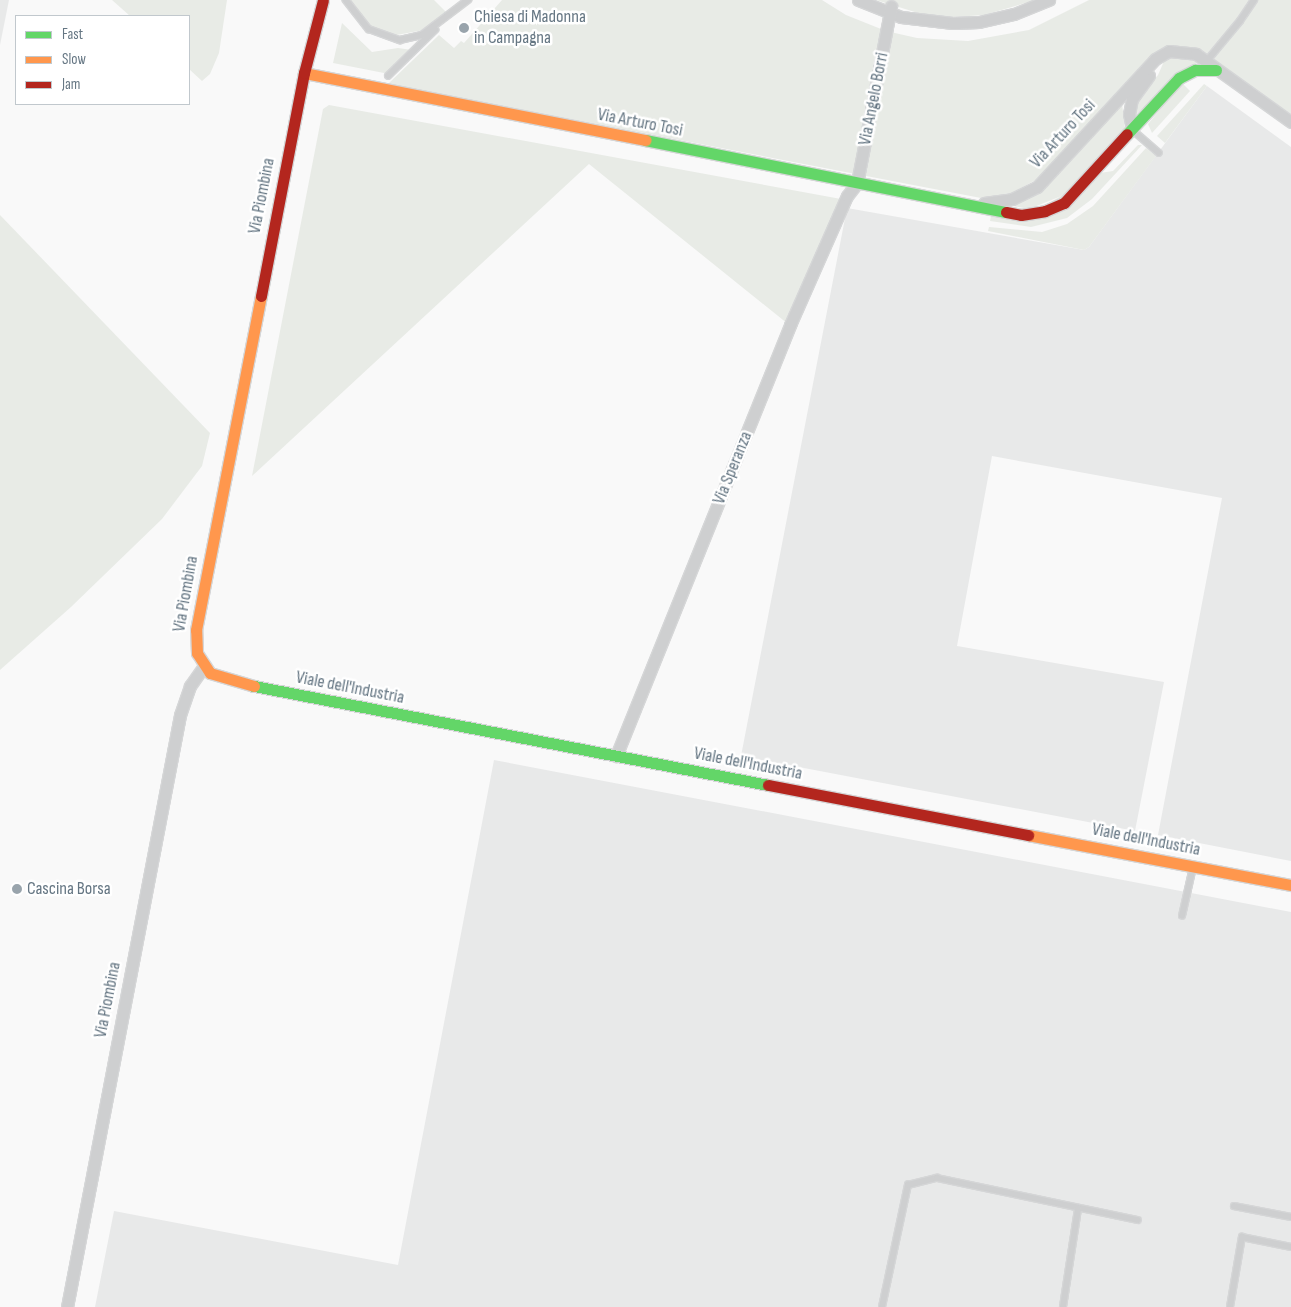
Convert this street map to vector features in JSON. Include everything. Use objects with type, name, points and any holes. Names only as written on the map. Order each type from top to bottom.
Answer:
[{"type":"street","name":"Via Piombina","points":[[67,1307],[180,715],[190,686],[204,666],[196,650],[196,630],[304,73],[323,0]]},
{"type":"street","points":[[858,0],[920,21],[979,22],[1014,14],[1049,0]]},
{"type":"street","name":"Via Angelo Borri","points":[[857,183],[890,10]]},
{"type":"street","points":[[1132,129],[1129,114],[1132,99],[1156,68],[1163,54],[1174,50],[1189,52],[1206,62],[1291,122]]},
{"type":"street","name":"Via Arturo Tosi","points":[[970,204],[1012,199],[1036,187],[1163,54]]},
{"type":"street","name":"Via Arturo Tosi","points":[[304,73],[1021,215],[1054,208],[1078,190],[1179,78],[1194,70],[1216,70]]},
{"type":"street","name":"Via Speranza","points":[[616,756],[790,326],[847,196],[857,183]]},
{"type":"street","name":"Viale dell'Industria","points":[[204,666],[215,677],[231,682],[1291,885]]},
{"type":"lane","points":[[346,0],[369,28],[400,40],[422,35],[444,21]]},
{"type":"lane","points":[[388,76],[468,0]]},
{"type":"lane","points":[[1206,62],[1240,22],[1254,0]]},
{"type":"lane","points":[[1132,129],[1159,153]]},
{"type":"lane","points":[[1182,916],[1193,867]]},
{"type":"lane","points":[[882,1307],[908,1185],[937,1178],[1078,1209],[1138,1220]]},
{"type":"lane","points":[[1234,1206],[1291,1217]]},
{"type":"lane","points":[[1064,1307],[1078,1209]]},
{"type":"lane","points":[[1230,1307],[1242,1237],[1291,1247]]},
{"type":"shaded area","points":[[0,0],[9,0],[0,45]]},
{"type":"shaded area","points":[[112,0],[227,0],[219,53],[210,74],[202,81],[190,70],[190,15],[129,15]]},
{"type":"shaded area","points":[[348,0],[434,0],[447,13],[424,30],[391,36],[372,28]]},
{"type":"shaded area","points":[[502,0],[822,0],[846,15],[886,31],[917,38],[968,41],[1029,30],[1089,0],[1291,0],[1291,114],[1195,48],[1169,45],[1151,56],[1036,180],[1011,193],[981,198],[388,84],[439,35],[454,48],[461,41],[464,43]]},
{"type":"shaded area","points":[[876,0],[1036,0],[984,15],[954,17],[918,13]]},
{"type":"shaded area","points":[[342,23],[372,52],[398,48],[412,50],[389,74],[333,63]]},
{"type":"shaded area","points":[[1174,56],[1197,62],[1135,115],[1140,95],[1158,75],[1165,59]]},
{"type":"shaded area","points":[[1182,83],[1190,91],[1152,133],[1148,124]]},
{"type":"shaded area","points":[[1204,84],[1207,86],[1165,143],[1157,136]]},
{"type":"shaded area","points":[[1207,86],[1291,147],[1291,861],[1158,835],[1222,498],[992,456],[957,646],[1164,682],[1135,831],[741,756],[847,208],[1084,250],[1089,247]]},
{"type":"shaded area","points":[[1122,103],[1125,129],[1064,195],[1029,209],[1008,205],[1032,196],[1046,186]]},
{"type":"shaded area","points":[[329,105],[841,199],[788,324],[589,164],[252,476],[323,109]]},
{"type":"shaded area","points":[[1138,145],[1142,145],[1092,199],[1067,218],[1031,227],[990,221],[991,216],[1020,220],[1100,173],[1113,171]]},
{"type":"shaded area","points":[[1146,148],[1156,156],[1089,247],[1084,250],[988,231],[989,227],[1042,232],[1067,224],[1093,206]]},
{"type":"shaded area","points":[[0,215],[210,433],[202,466],[162,519],[71,607],[0,670]]},
{"type":"shaded area","points":[[494,760],[1291,912],[1291,1307],[95,1307],[114,1211],[398,1265]]},
{"type":"traffic: fast","points":[[1127,134],[1179,78],[1195,70],[1216,70]]},
{"type":"traffic: fast","points":[[645,140],[1006,212]]},
{"type":"traffic: fast","points":[[254,686],[768,785]]},
{"type":"traffic: slow","points":[[304,73],[645,140]]},
{"type":"traffic: slow","points":[[254,686],[210,673],[197,653],[196,630],[261,296]]},
{"type":"traffic: slow","points":[[1028,835],[1291,885]]},
{"type":"traffic: jam","points":[[261,296],[304,73],[323,0]]},
{"type":"traffic: jam","points":[[1006,212],[1021,215],[1045,211],[1064,203],[1127,134]]},
{"type":"traffic: jam","points":[[768,785],[1028,835]]},
{"type":"place","name":"Chiesa di Madonna in Campagna","points":[[464,28]]},
{"type":"place","name":"Cascina Borsa","points":[[17,889]]}]
